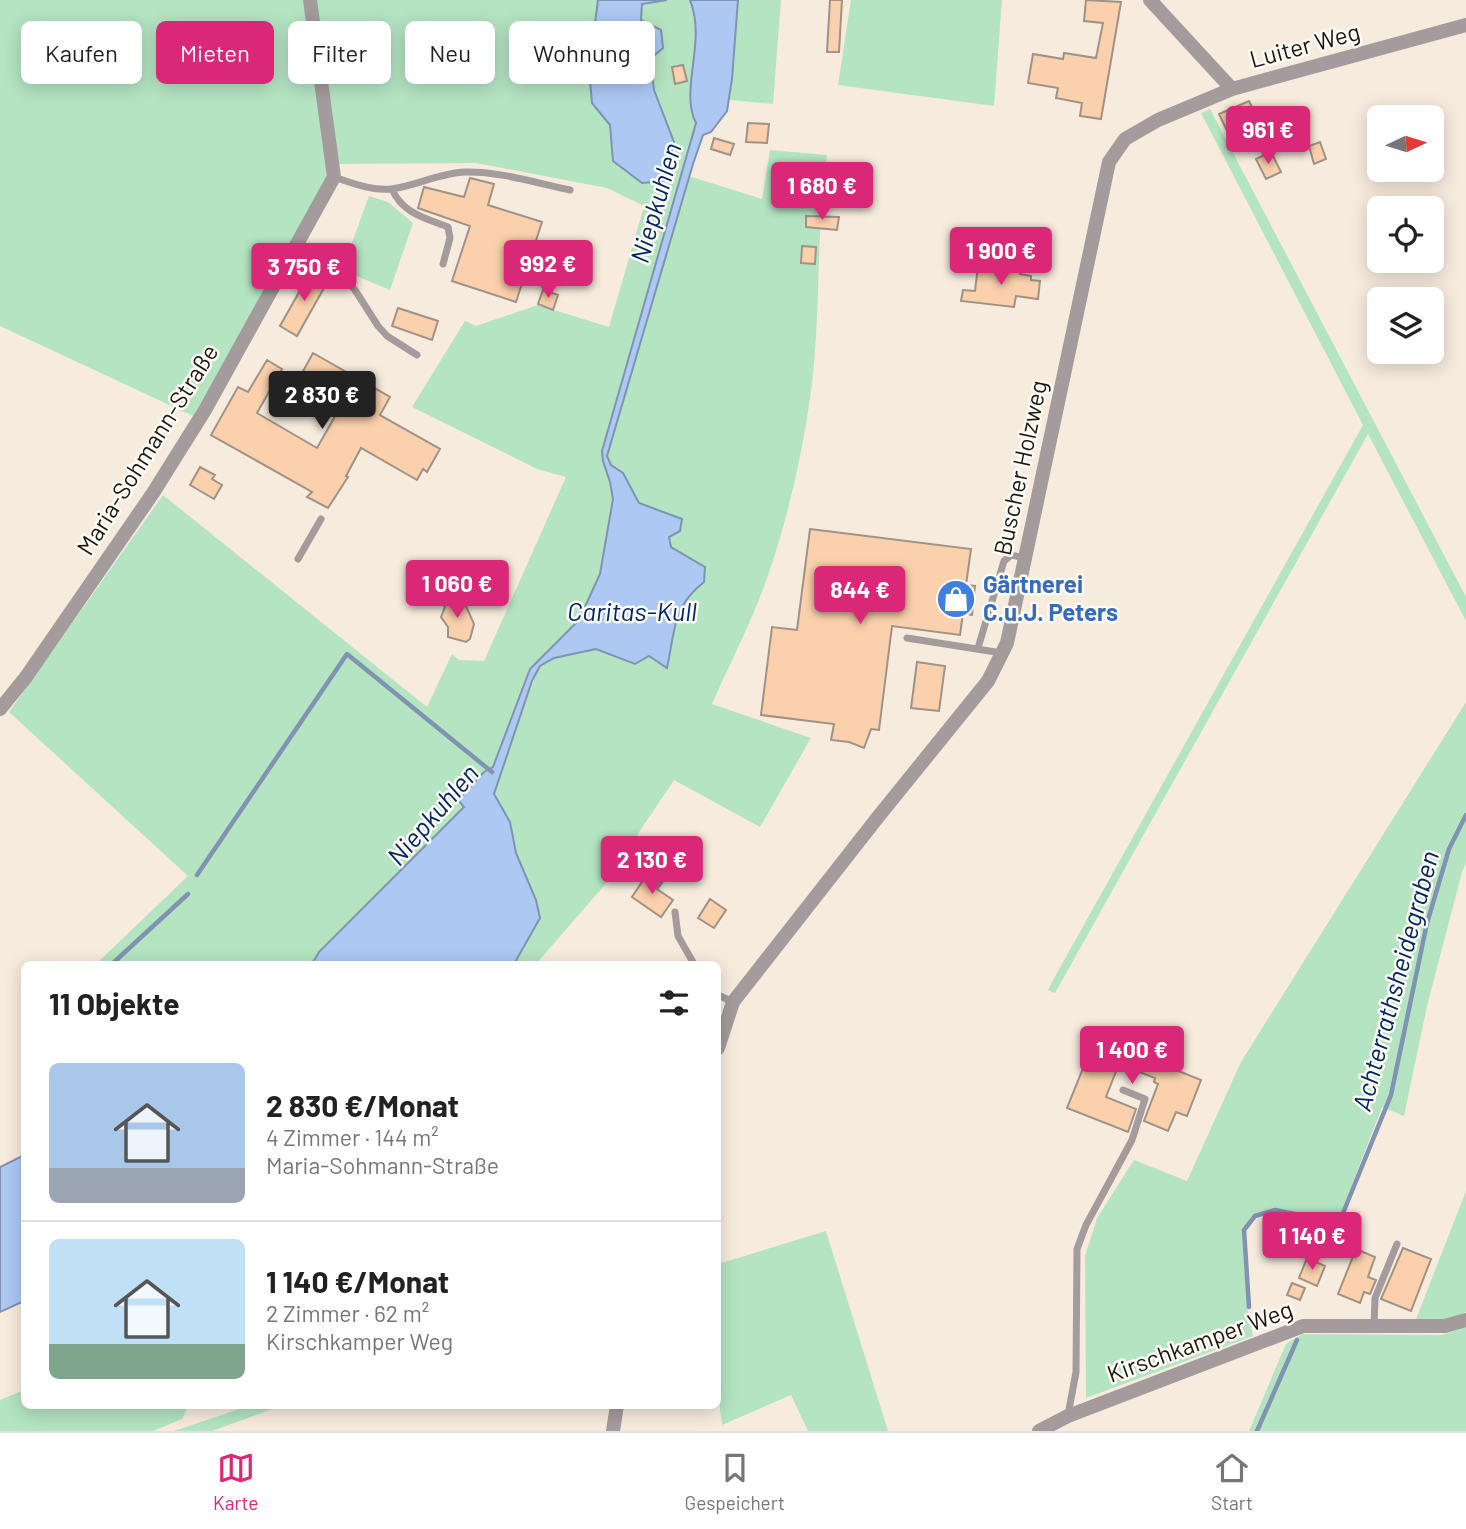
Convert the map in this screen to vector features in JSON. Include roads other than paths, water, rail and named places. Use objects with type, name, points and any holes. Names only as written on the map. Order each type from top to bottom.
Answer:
[{"type":"street","points":[[310,0],[334,177]]},
{"type":"street","name":"Luiter Weg","points":[[1150,0],[1232,89],[1466,25]]},
{"type":"street","name":"Buscher Holzweg","points":[[721,1039],[733,1002],[988,681],[1002,653],[1026,558],[1109,162],[1125,139],[1158,120],[1232,89]]},
{"type":"street","name":"Maria-Sohmann-Straße","points":[[0,709],[26,677],[159,483],[205,410],[334,177]]},
{"type":"street","name":"Kirschkamper Weg","points":[[1039,1431],[1068,1416],[1303,1325],[1445,1325],[1466,1320]]},
{"type":"street","points":[[613,1431],[616,1409]]},
{"type":"lane","points":[[334,177],[371,188],[392,188],[445,174],[467,172],[570,190]]},
{"type":"lane","points":[[392,188],[396,200],[408,211],[448,227],[450,238],[443,264]]},
{"type":"lane","points":[[291,255],[345,279],[387,336],[416,355]]},
{"type":"lane","points":[[298,559],[321,519]]},
{"type":"lane","points":[[978,648],[1005,558],[1013,555],[1026,558]]},
{"type":"lane","points":[[907,638],[1002,653]]},
{"type":"lane","points":[[675,912],[678,936],[692,961]]},
{"type":"lane","points":[[721,996],[733,1002]]},
{"type":"lane","points":[[1068,1416],[1076,1372],[1077,1249],[1086,1225],[1132,1140],[1145,1099],[1123,1090]]},
{"type":"lane","points":[[1374,1325],[1375,1298],[1397,1244]]},
{"type":"water","points":[[598,0],[667,0],[642,4],[643,21],[595,21]]},
{"type":"water","name":"Caritas-Kull","points":[[690,0],[738,0],[727,111],[711,132],[703,135],[607,456],[611,465],[623,473],[639,503],[682,519],[680,531],[669,537],[671,547],[705,567],[704,582],[680,610],[667,668],[649,656],[635,664],[596,649],[554,658],[540,666],[532,681],[494,794],[510,822],[516,853],[536,900],[540,918],[516,961],[314,961],[319,952],[464,807],[458,800],[484,772],[493,767],[530,669],[579,620],[600,574],[613,499],[602,451],[696,123],[690,96],[696,32]]},
{"type":"water","points":[[655,27],[661,30],[663,48],[655,55]]},
{"type":"water","points":[[590,84],[653,84],[674,142],[665,181],[642,183],[613,161],[610,125],[592,103]]},
{"type":"water","points":[[21,1156],[21,1302],[0,1312],[0,1167]]},
{"type":"waterway","name":"Niepkuhlen","points":[[197,875],[347,654],[492,772]]},
{"type":"waterway","name":"Achterrathsheidegraben","points":[[1249,1307],[1244,1230],[1255,1216],[1275,1210],[1339,1223],[1391,1095],[1427,923],[1449,849],[1466,815]]},
{"type":"waterway","points":[[115,961],[188,894]]},
{"type":"waterway","name":"Achterrathsheidegraben","points":[[1257,1431],[1297,1340]]},
{"type":"place","name":"Gärtnerei C.u.J. Peters","points":[[956,599]]}]
